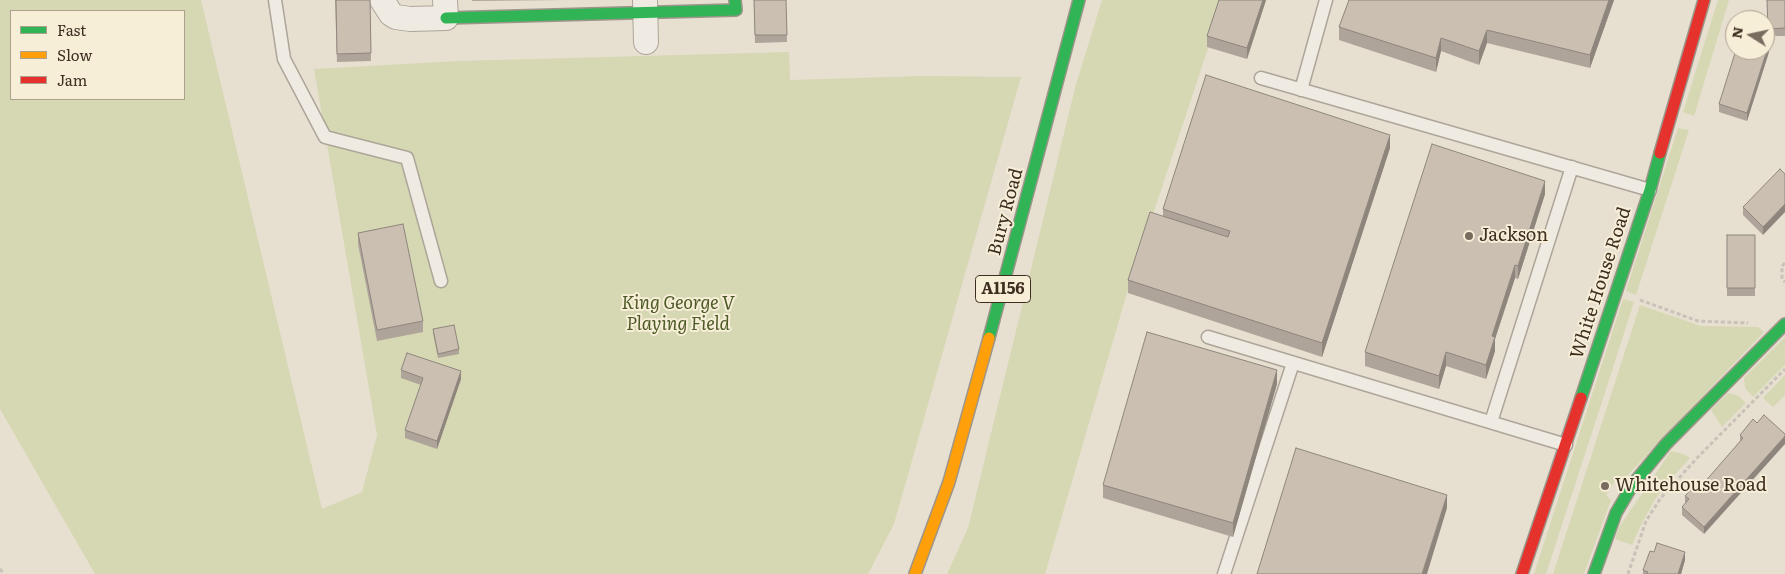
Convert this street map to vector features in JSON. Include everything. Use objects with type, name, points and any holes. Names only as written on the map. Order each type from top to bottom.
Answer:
[{"type":"street","points":[[382,0],[386,9],[396,17],[410,19],[446,9],[646,6],[736,10],[736,0]]},
{"type":"street","name":"Bury Road","points":[[915,574],[949,482],[1013,253],[1079,0]]},
{"type":"street","name":"White House Road","points":[[1522,574],[1650,190],[1704,0]]},
{"type":"street","points":[[646,6],[646,42]]},
{"type":"street","points":[[1594,574],[1616,513],[1633,484],[1666,444],[1785,324]]},
{"type":"lane","points":[[275,0],[284,58],[325,137],[407,158],[441,281]]},
{"type":"lane","points":[[1300,90],[1326,0]]},
{"type":"lane","points":[[1261,78],[1650,190]]},
{"type":"lane","points":[[1490,422],[1572,167]]},
{"type":"lane","points":[[1208,337],[1566,445]]},
{"type":"lane","points":[[1224,574],[1293,362]]},
{"type":"path","points":[[1785,263],[1782,266],[1782,279],[1785,282]]},
{"type":"path","points":[[1616,292],[1698,321],[1765,324],[1775,334]]},
{"type":"path","points":[[1628,574],[1646,521],[1665,494],[1697,458],[1785,369]]},
{"type":"path","points":[[0,569],[4,574]]},
{"type":"green space","name":"King George V Playing Field","points":[[0,0],[201,0],[322,509],[362,492],[377,435],[314,69],[459,61],[789,52],[790,80],[923,76],[1021,77],[894,524],[868,574],[95,574],[0,409]]},
{"type":"green space","points":[[1102,0],[1224,0],[1127,293],[1045,574],[947,574],[968,528],[1076,84]]},
{"type":"green space","points":[[1718,0],[1729,0],[1694,116],[1683,112]]},
{"type":"green space","points":[[1678,128],[1689,130],[1636,295],[1626,291]]},
{"type":"green space","points":[[1623,299],[1634,302],[1610,377],[1546,574],[1534,574]]},
{"type":"green space","points":[[1640,305],[1701,326],[1758,327],[1764,332],[1624,479],[1618,476],[1606,495],[1611,500],[1584,574],[1553,574]]},
{"type":"green space","points":[[1785,337],[1785,365],[1753,397],[1745,388],[1744,378]]},
{"type":"green space","points":[[1785,375],[1785,395],[1773,407],[1763,398]]},
{"type":"green space","points":[[1728,393],[1739,396],[1746,403],[1722,427],[1711,410]]},
{"type":"green space","points":[[1671,451],[1690,458],[1654,501],[1632,545],[1615,539],[1619,527]]},
{"type":"building","points":[[336,0],[370,0],[371,53],[337,54]]},
{"type":"building","points":[[754,0],[786,0],[787,35],[755,35]]},
{"type":"building","points":[[1219,0],[1263,0],[1247,48],[1207,36]]},
{"type":"building","points":[[1349,0],[1609,0],[1590,55],[1487,30],[1479,51],[1441,38],[1436,58],[1339,27]]},
{"type":"building","points":[[1767,0],[1785,0],[1785,28],[1775,29],[1775,10],[1767,10]]},
{"type":"building","points":[[1733,60],[1764,60],[1747,113],[1719,104]]},
{"type":"building","points":[[1206,75],[1390,135],[1322,343],[1128,280],[1150,212],[1228,237],[1230,231],[1163,209]]},
{"type":"building","name":"Jackson","points":[[1432,144],[1545,181],[1518,266],[1515,265],[1492,336],[1495,337],[1486,365],[1446,352],[1439,376],[1365,352]]},
{"type":"building","points":[[1780,169],[1785,174],[1785,204],[1763,227],[1743,207]]},
{"type":"building","points":[[403,224],[423,321],[377,330],[358,233]]},
{"type":"building","points":[[1727,235],[1755,235],[1755,288],[1727,288]]},
{"type":"building","points":[[454,325],[459,349],[438,354],[433,329]]},
{"type":"building","points":[[1147,332],[1277,370],[1233,523],[1103,485]]},
{"type":"building","points":[[407,353],[461,371],[437,441],[405,430],[423,378],[401,370]]},
{"type":"building","points":[[1764,415],[1785,436],[1704,527],[1682,507],[1689,499],[1685,496],[1699,481],[1703,484],[1743,438],[1740,435],[1753,419],[1757,423]]},
{"type":"building","points":[[1296,448],[1447,495],[1422,574],[1257,574]]},
{"type":"building","points":[[1657,543],[1685,552],[1678,574],[1647,574],[1648,572],[1643,570],[1650,551],[1654,552]]},
{"type":"traffic: fast","points":[[446,18],[736,10],[735,0]]},
{"type":"traffic: fast","points":[[989,338],[1079,0]]},
{"type":"traffic: fast","points":[[1581,398],[1650,190],[1660,153]]},
{"type":"traffic: fast","points":[[1594,574],[1616,513],[1633,484],[1666,444],[1785,324]]},
{"type":"traffic: slow","points":[[915,574],[949,482],[989,338]]},
{"type":"traffic: jam","points":[[1660,153],[1704,0]]},
{"type":"traffic: jam","points":[[1522,574],[1581,398]]},
{"type":"place","name":"Jackson","points":[[1469,236]]},
{"type":"place","name":"Whitehouse Road","points":[[1605,486]]}]
